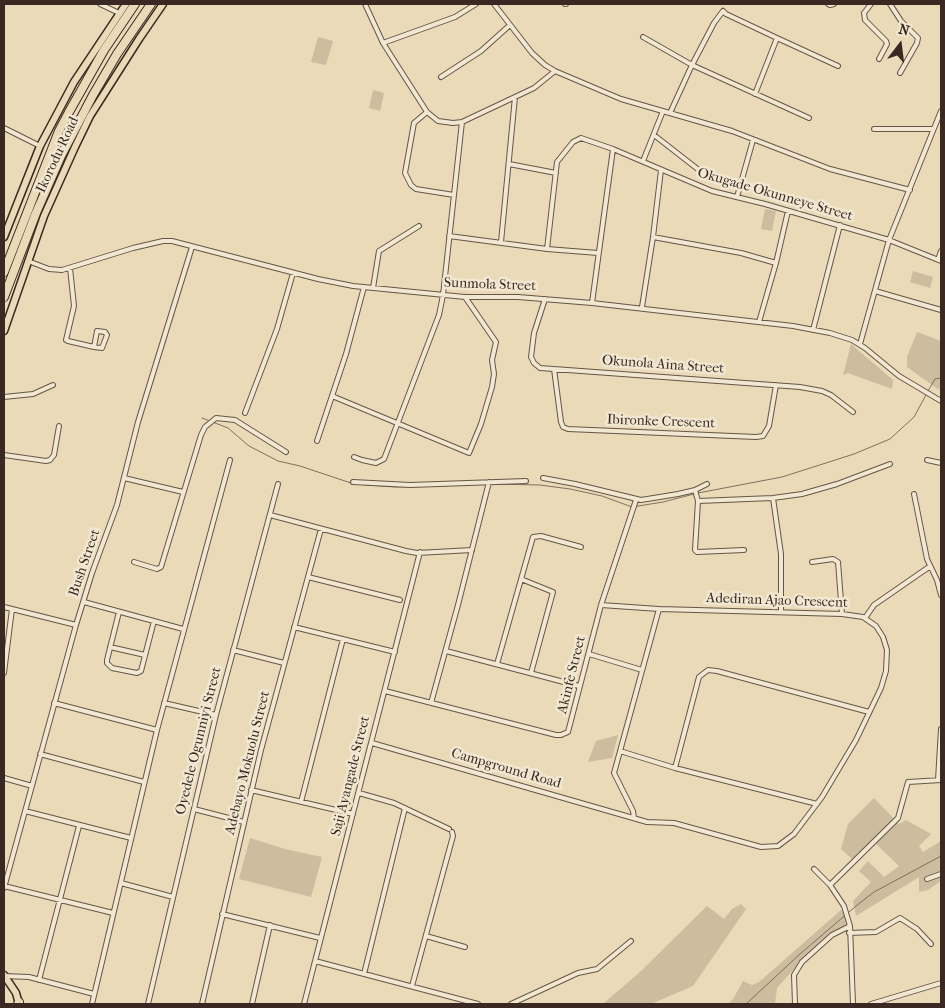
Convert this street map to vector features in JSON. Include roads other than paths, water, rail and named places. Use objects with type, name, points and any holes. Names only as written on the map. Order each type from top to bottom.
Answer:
[{"type":"highway","name":"Ikorodu Road","points":[[4,272],[69,112],[91,71],[135,4]]},
{"type":"highway","name":"Ikorodu Road","points":[[4,297],[36,213],[61,156],[117,54],[151,4]]},
{"type":"main road","name":"Ikorodu Road","points":[[4,235],[40,146],[93,50],[126,4]]},
{"type":"main road","name":"Ikorodu Road","points":[[4,331],[57,186],[90,116],[157,7],[164,4]]},
{"type":"main road","points":[[4,976],[16,993],[19,1004]]},
{"type":"street","points":[[100,4],[119,13]]},
{"type":"street","points":[[365,4],[383,43],[427,112],[432,117],[445,123],[462,122],[534,88],[555,72]]},
{"type":"street","points":[[383,43],[455,17],[476,4]]},
{"type":"street","points":[[494,4],[532,53],[555,72],[621,99],[732,131],[838,171],[910,190]]},
{"type":"street","points":[[721,4],[726,14],[838,66]]},
{"type":"street","points":[[828,4],[834,4]]},
{"type":"street","points":[[872,4],[864,13],[865,20],[887,44],[879,59]]},
{"type":"street","points":[[890,4],[901,20],[918,38],[900,73]]},
{"type":"street","points":[[670,113],[692,65],[714,23],[723,11]]},
{"type":"street","points":[[441,77],[481,51],[510,25]]},
{"type":"street","points":[[643,37],[692,65],[809,118]]},
{"type":"street","points":[[755,94],[776,38]]},
{"type":"street","points":[[501,242],[515,97]]},
{"type":"street","points":[[643,161],[663,111]]},
{"type":"street","points":[[860,344],[889,240],[941,111]]},
{"type":"street","points":[[427,112],[414,123],[405,173],[411,185],[416,189],[454,195]]},
{"type":"street","points":[[354,456],[376,463],[384,459],[399,424],[439,315],[443,295],[462,122]]},
{"type":"street","points":[[4,128],[40,146]]},
{"type":"street","points":[[874,129],[934,129]]},
{"type":"street","points":[[654,135],[704,174]]},
{"type":"street","name":"Okugade Okunneye Street","points":[[547,249],[557,162],[560,156],[577,139],[586,139],[712,191],[889,240],[939,261]]},
{"type":"street","points":[[737,197],[753,140]]},
{"type":"street","points":[[592,303],[613,149]]},
{"type":"street","points":[[509,164],[556,173]]},
{"type":"street","points":[[642,307],[653,237],[660,170]]},
{"type":"street","points":[[759,322],[788,211]]},
{"type":"street","points":[[373,288],[379,251],[419,226]]},
{"type":"street","points":[[813,330],[840,226]]},
{"type":"street","points":[[449,236],[547,249],[598,253]]},
{"type":"street","points":[[653,237],[733,251],[776,262]]},
{"type":"street","name":"Sunmola Street","points":[[28,261],[56,271],[163,241],[172,241],[338,284],[465,297],[495,296],[642,307],[813,330],[844,337],[860,344],[899,376],[941,400]]},
{"type":"street","name":"Bush Street","points":[[4,887],[76,626],[92,573],[113,517],[138,422],[192,246]]},
{"type":"street","points":[[939,261],[941,251]]},
{"type":"street","points":[[70,268],[74,306],[66,340],[94,347],[104,348],[107,335],[105,332],[98,331],[94,347]]},
{"type":"street","points":[[245,413],[277,329],[293,273]]},
{"type":"street","points":[[316,441],[353,333],[364,287]]},
{"type":"street","points":[[875,291],[941,310]]},
{"type":"street","points":[[332,396],[466,453],[470,452],[492,387],[494,374],[492,360],[496,342],[465,297]]},
{"type":"street","name":"Okunola Aina Street","points":[[545,299],[534,333],[531,357],[536,366],[554,369],[776,385],[822,391],[831,395],[853,412]]},
{"type":"street","name":"Ibironke Crescent","points":[[554,369],[561,422],[568,430],[764,436],[770,426],[776,385]]},
{"type":"street","points":[[4,397],[33,394],[53,385]]},
{"type":"street","points":[[134,562],[156,569],[161,567],[205,427],[216,418],[235,420],[286,452]]},
{"type":"street","points":[[4,455],[50,460],[54,455],[59,426]]},
{"type":"street","points":[[92,1004],[157,730],[230,460]]},
{"type":"street","points":[[927,460],[941,463]]},
{"type":"street","points":[[698,501],[773,498],[818,490],[890,464]]},
{"type":"street","points":[[124,478],[183,492]]},
{"type":"street","points":[[543,478],[575,484],[635,501],[696,492],[707,484]]},
{"type":"street","points":[[353,482],[410,485],[489,484],[526,481]]},
{"type":"street","name":"Oyedele Ogunniyi Street","points":[[148,1004],[216,715],[278,484]]},
{"type":"street","points":[[431,702],[489,484]]},
{"type":"street","points":[[696,492],[698,501],[695,550],[697,552],[744,550]]},
{"type":"street","points":[[914,494],[929,567],[937,580],[941,595]]},
{"type":"street","points":[[773,498],[781,554],[781,612]]},
{"type":"street","name":"Akinfe Street","points":[[385,690],[477,716],[561,735],[568,732],[601,605],[635,501]]},
{"type":"street","points":[[270,515],[406,551],[472,550]]},
{"type":"street","name":"Adebayo Mokuolu Street","points":[[202,1004],[251,790],[321,529]]},
{"type":"street","points":[[497,664],[533,537],[541,536],[581,547]]},
{"type":"street","name":"Saji Ayangade Street","points":[[304,1004],[420,552]]},
{"type":"street","points":[[812,562],[833,559],[838,562],[842,614]]},
{"type":"street","points":[[866,618],[874,605],[929,567]]},
{"type":"street","points":[[308,577],[400,600]]},
{"type":"street","points":[[521,579],[553,592],[531,673]]},
{"type":"street","points":[[84,602],[183,629]]},
{"type":"street","name":"Adediran Ajao Crescent","points":[[601,605],[842,614],[866,618],[872,622],[880,632],[887,650],[884,679],[856,740],[817,804],[794,834],[778,846],[766,848],[755,846],[674,823],[647,822],[634,818]]},
{"type":"street","points":[[4,607],[76,626]]},
{"type":"street","points":[[634,818],[633,811],[614,773],[659,608]]},
{"type":"street","points":[[4,673],[12,609]]},
{"type":"street","points":[[118,612],[107,663],[112,668],[139,672],[142,668],[154,621]]},
{"type":"street","points":[[294,627],[395,652]]},
{"type":"street","points":[[301,802],[343,639]]},
{"type":"street","points":[[110,647],[145,655]]},
{"type":"street","points":[[233,650],[284,663]]},
{"type":"street","points":[[446,651],[579,686]]},
{"type":"street","points":[[588,654],[642,670]]},
{"type":"street","points":[[675,768],[699,677],[708,670],[869,712]]},
{"type":"street","points":[[54,703],[157,730]]},
{"type":"street","points":[[164,703],[216,715]]},
{"type":"street","points":[[830,885],[898,818],[908,782],[940,780],[941,729]]},
{"type":"street","name":"Campground Road","points":[[372,743],[634,818]]},
{"type":"street","points":[[620,751],[675,768],[817,804]]},
{"type":"street","points":[[40,754],[144,782]]},
{"type":"street","points":[[4,778],[32,786]]},
{"type":"street","points":[[251,790],[353,814]]},
{"type":"street","points":[[359,794],[394,803],[451,831],[453,836],[412,986]]},
{"type":"street","points":[[364,974],[405,808]]},
{"type":"street","points":[[194,809],[244,822]]},
{"type":"street","points":[[25,811],[131,838]]},
{"type":"street","points":[[39,980],[79,826]]},
{"type":"street","points":[[814,869],[830,885],[843,904],[849,926],[853,1004]]},
{"type":"street","points":[[926,879],[941,874]]},
{"type":"street","points":[[121,883],[173,896]]},
{"type":"street","points":[[4,887],[113,913]]},
{"type":"street","points":[[222,914],[320,938]]},
{"type":"street","points":[[849,933],[876,932],[900,918],[917,929],[931,944]]},
{"type":"street","points":[[252,1004],[270,925]]},
{"type":"street","points":[[795,1004],[794,975],[802,962],[832,936],[849,926]]},
{"type":"street","points":[[426,936],[465,947]]},
{"type":"street","points":[[511,1004],[578,973],[597,969],[631,941]]},
{"type":"street","points":[[315,961],[478,1004]]},
{"type":"street","points":[[4,976],[18,976],[39,980],[94,994]]},
{"type":"street","points":[[871,1004],[941,983]]},
{"type":"waterway","points":[[928,391],[935,379],[941,378]]},
{"type":"waterway","points":[[698,493],[782,477],[854,454],[890,439],[914,417],[926,395]]},
{"type":"waterway","points":[[202,418],[228,428],[249,446],[278,461],[300,466],[351,483]]},
{"type":"waterway","points":[[355,484],[395,487],[423,486]]},
{"type":"waterway","points":[[490,484],[540,485],[570,489],[602,496],[632,507],[694,494]]},
{"type":"waterway","points":[[746,1004],[800,954],[874,892],[941,856]]}]
